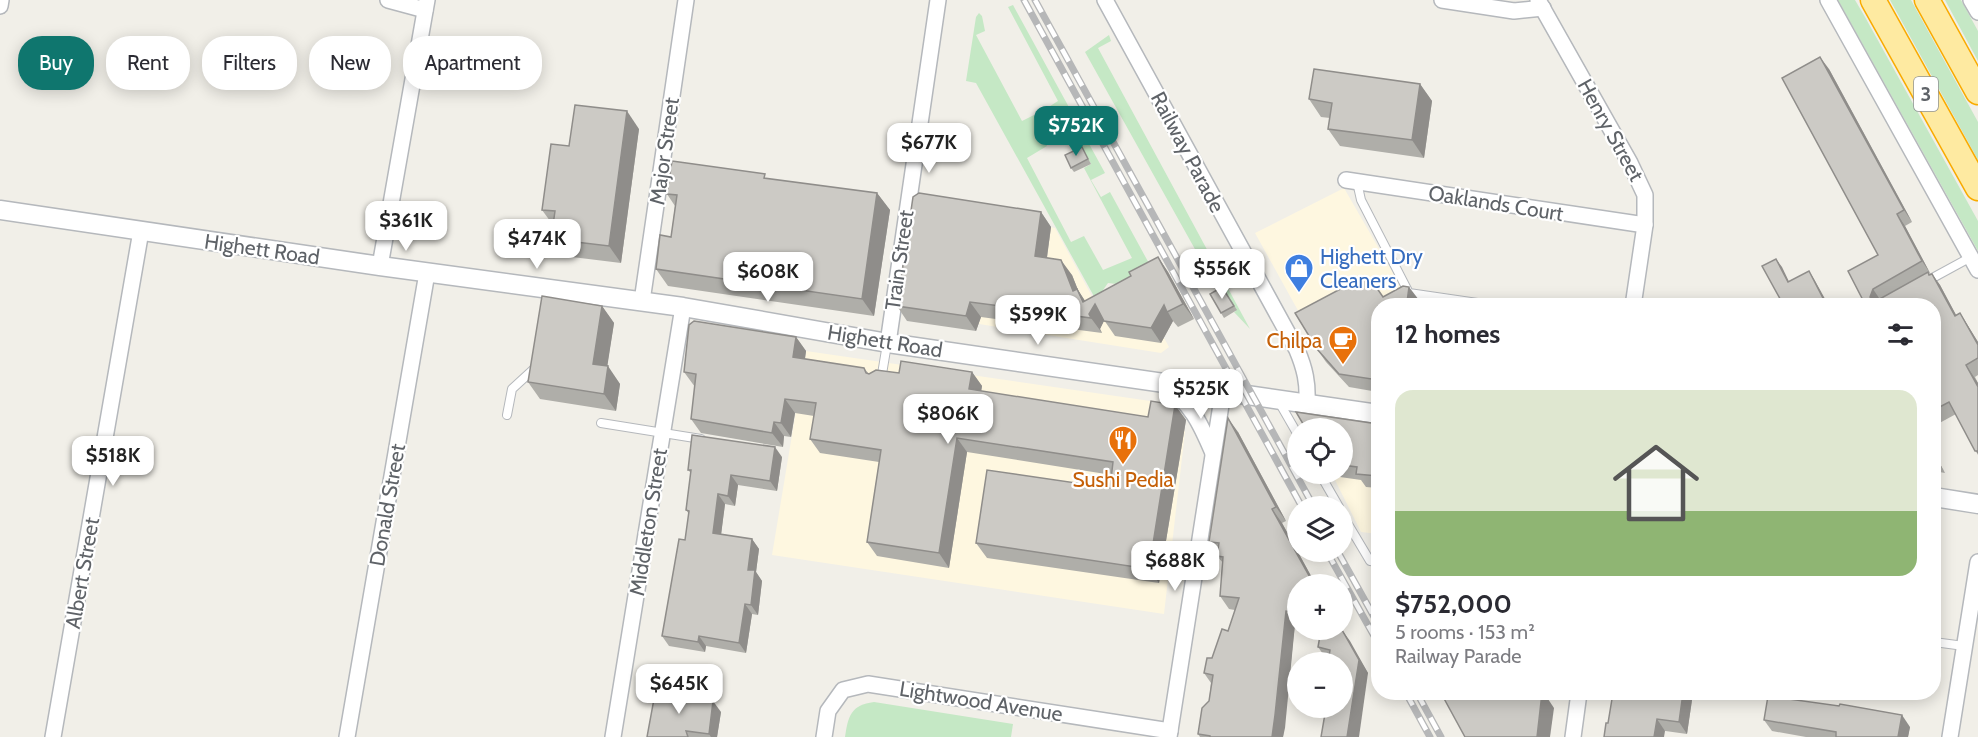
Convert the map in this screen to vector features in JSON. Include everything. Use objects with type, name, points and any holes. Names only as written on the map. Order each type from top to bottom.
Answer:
[{"type":"highway","name":"3","points":[[1873,0],[1978,188]]},
{"type":"highway","name":"3","points":[[1927,0],[1978,92]]},
{"type":"street","points":[[0,6],[1,0]]},
{"type":"street","points":[[380,266],[426,5],[388,0]]},
{"type":"street","name":"Major Street","points":[[642,301],[686,0]]},
{"type":"street","name":"Train Street","points":[[888,343],[938,0]]},
{"type":"street","name":"Railway Parade","points":[[1105,0],[1298,350],[1308,384],[1306,403]]},
{"type":"street","points":[[1442,0],[1514,11],[1540,4]]},
{"type":"street","points":[[1828,0],[1974,263]]},
{"type":"street","points":[[1971,0],[1978,12]]},
{"type":"street","name":"Henry Street","points":[[1540,4],[1640,181],[1647,203],[1634,298]]},
{"type":"street","name":"Oaklands Court","points":[[1351,181],[1645,225]]},
{"type":"street","name":"Highett Road","points":[[0,210],[427,273],[550,295],[642,301],[683,307],[888,343],[1371,413]]},
{"type":"street","name":"Albert Street","points":[[53,737],[141,231]]},
{"type":"street","name":"Donald Street","points":[[347,737],[427,273]]},
{"type":"street","name":"Middleton Street","points":[[613,737],[683,307]]},
{"type":"street","points":[[1164,383],[1196,414],[1213,453]]},
{"type":"street","points":[[1170,734],[1223,392]]},
{"type":"street","points":[[1941,498],[1978,504]]},
{"type":"street","points":[[1950,737],[1978,562]]},
{"type":"street","name":"Lightwood Avenue","points":[[824,737],[828,711],[843,690],[868,684],[1170,734]]},
{"type":"street","points":[[1573,737],[1578,700]]},
{"type":"lane","points":[[1351,181],[1409,293],[1443,298]]},
{"type":"lane","points":[[1914,289],[1974,263]]},
{"type":"lane","points":[[880,383],[888,343]]},
{"type":"lane","points":[[507,415],[512,390],[537,366],[539,355]]},
{"type":"lane","points":[[1277,399],[1288,418]]},
{"type":"lane","points":[[601,423],[714,442]]},
{"type":"lane","points":[[1353,532],[1371,561]]},
{"type":"lane","points":[[1941,643],[1964,646]]},
{"type":"shaded area","points":[[1344,188],[1407,298],[1371,298],[1371,308],[1306,325],[1255,233]]},
{"type":"shaded area","points":[[998,218],[1055,228],[1101,313],[1164,338],[1169,347],[1161,353],[979,324]]},
{"type":"shaded area","points":[[806,351],[1171,404],[1185,432],[1164,614],[772,555]]},
{"type":"shaded area","points":[[1371,443],[1371,533],[1361,532],[1353,516],[1353,496],[1343,496],[1337,484],[1353,484],[1353,462]]},
{"type":"green space","points":[[1838,0],[1855,0],[1865,17],[1978,221],[1978,251]]},
{"type":"green space","points":[[1890,0],[1911,0],[1978,122],[1978,160]]},
{"type":"green space","points":[[1945,0],[1961,0],[1978,31],[1978,61]]},
{"type":"green space","points":[[1013,5],[1105,173],[1091,180],[1101,197],[1110,192],[1157,278],[1140,287],[1108,283],[1096,300],[976,83],[966,81],[976,17],[979,13],[982,16],[985,31],[976,35],[1022,121],[1034,115],[1047,146],[1027,158],[1071,242],[1084,236],[1103,270],[1132,258],[1084,168],[1091,164],[1069,121],[1057,127],[1047,108],[1058,101],[1008,7]]},
{"type":"green space","points":[[1109,35],[1111,41],[1098,48],[1250,329],[1220,294],[1085,52]]},
{"type":"green space","points":[[874,702],[1013,724],[1011,737],[845,737],[852,713],[860,706]]},
{"type":"building","points":[[1820,57],[1904,210],[1897,214],[1922,261],[1873,289],[1871,298],[1862,298],[1848,271],[1878,255],[1782,78]]},
{"type":"building","points":[[1314,69],[1420,84],[1412,140],[1328,129],[1332,103],[1309,99]]},
{"type":"building","points":[[575,105],[627,111],[609,246],[551,239],[555,211],[542,210],[551,144],[569,146]]},
{"type":"building","points":[[1082,147],[1088,159],[1071,168],[1065,155]]},
{"type":"building","points":[[672,161],[765,174],[764,178],[877,193],[862,299],[656,269],[660,235],[671,237],[677,195],[667,194]]},
{"type":"building","points":[[919,193],[1041,212],[1035,256],[1061,260],[1073,291],[1077,289],[1083,302],[1131,276],[1129,272],[1158,257],[1183,304],[1167,312],[1164,305],[1151,328],[1104,321],[1095,304],[1089,314],[1091,318],[970,302],[966,316],[897,306],[913,197]]},
{"type":"building","points":[[1776,259],[1788,282],[1809,271],[1823,298],[1780,298],[1762,266]]},
{"type":"building","points":[[1928,272],[1929,275],[1932,274],[1955,316],[1960,313],[1978,345],[1978,358],[1966,365],[1978,387],[1978,453],[1949,402],[1941,406],[1941,298],[1882,298]]},
{"type":"building","points":[[1363,277],[1368,283],[1372,281],[1383,297],[1403,286],[1409,287],[1408,298],[1371,298],[1371,379],[1339,374],[1317,349],[1295,313]]},
{"type":"building","points":[[1222,287],[1234,306],[1221,313],[1210,294]]},
{"type":"building","points":[[542,296],[602,306],[593,364],[608,366],[604,394],[528,382]]},
{"type":"building","points":[[694,321],[796,337],[793,357],[864,368],[869,374],[876,370],[899,373],[901,361],[972,372],[969,389],[1148,417],[1151,401],[1175,405],[1149,569],[976,543],[987,470],[1110,488],[1113,462],[957,438],[939,553],[867,542],[881,450],[810,439],[816,403],[785,399],[781,423],[774,422],[772,433],[691,419],[696,374],[684,372],[689,325]]},
{"type":"building","points":[[1296,412],[1337,418],[1300,418]]},
{"type":"building","points":[[1228,418],[1276,507],[1272,509],[1287,536],[1287,562],[1301,562],[1308,574],[1287,574],[1287,611],[1272,737],[1210,737],[1198,734],[1202,708],[1209,701],[1213,675],[1204,673],[1207,658],[1212,658],[1222,629],[1228,631],[1239,598],[1220,596],[1223,557],[1217,556],[1219,543],[1209,542]]},
{"type":"building","points":[[1353,420],[1371,423],[1371,475],[1356,474],[1357,467],[1353,466]]},
{"type":"building","points":[[692,435],[775,447],[770,481],[731,475],[728,496],[718,494],[713,533],[752,539],[748,570],[755,570],[751,605],[745,604],[739,643],[699,636],[698,642],[662,636],[679,539],[685,540],[689,511],[686,510]]},
{"type":"building","points":[[1319,640],[1348,640],[1359,660],[1353,698],[1353,652],[1330,652],[1330,650],[1318,647]]},
{"type":"building","points":[[656,688],[675,690],[674,696],[713,701],[709,734],[686,731],[688,737],[647,737]]},
{"type":"building","points":[[1445,700],[1541,700],[1537,737],[1465,737]]},
{"type":"building","points":[[1612,700],[1682,700],[1679,722],[1657,719],[1654,737],[1604,737],[1606,723],[1608,723]]},
{"type":"building","points":[[1767,700],[1796,700],[1839,706],[1840,704],[1902,715],[1898,737],[1836,737],[1836,732],[1764,720]]},
{"type":"building","points":[[1324,718],[1350,718],[1347,737],[1321,737]]},
{"type":"railway","points":[[1024,0],[1296,496]]},
{"type":"railway","points":[[1035,0],[1308,496]]},
{"type":"railway","points":[[1333,562],[1371,631]]},
{"type":"railway","points":[[1344,562],[1371,611]]},
{"type":"railway","points":[[1410,700],[1430,737]]},
{"type":"railway","points":[[1421,700],[1441,737]]},
{"type":"place","name":"Highett Dry Cleaners","points":[[1299,294]]},
{"type":"place","name":"Chilpa","points":[[1343,366]]},
{"type":"place","name":"Sushi Pedia","points":[[1123,466]]}]
